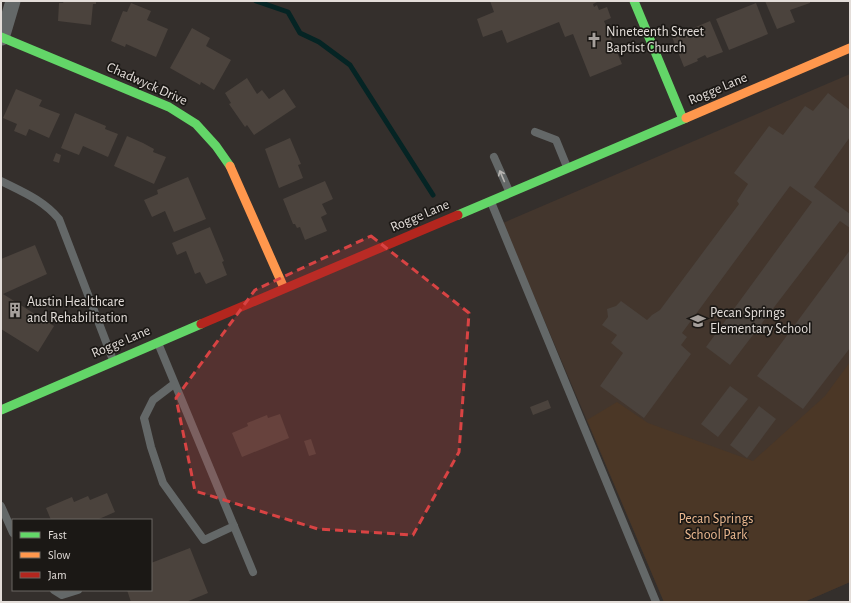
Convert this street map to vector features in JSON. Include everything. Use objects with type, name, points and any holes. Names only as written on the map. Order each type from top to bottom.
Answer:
[{"type":"street","points":[[2,38],[13,1]]},
{"type":"street","points":[[634,1],[683,119]]},
{"type":"street","name":"Chadwyck Drive","points":[[2,38],[169,107],[196,124],[216,146],[231,168],[284,288]]},
{"type":"street","name":"Rogge Lane","points":[[1,410],[284,288],[568,170],[850,48]]},
{"type":"lane","points":[[535,132],[556,140],[568,170]]},
{"type":"lane","points":[[494,157],[510,194]]},
{"type":"lane","points":[[1,181],[31,195],[49,208],[59,219],[113,361]]},
{"type":"lane","points":[[491,202],[656,602]]},
{"type":"lane","points":[[157,342],[253,572]]},
{"type":"lane","points":[[174,384],[153,400],[144,418],[151,447],[163,483],[204,540],[234,526]]},
{"type":"lane","points":[[1,506],[12,531]]},
{"type":"lane","points":[[56,591],[62,595],[75,591]]},
{"type":"highlighted area","points":[[371,236],[469,313],[459,452],[413,535],[318,529],[195,491],[176,398],[255,290]]},
{"type":"shaded area","name":"Pecan Springs Elementary School","points":[[850,74],[850,582],[804,602],[664,602],[503,223]]},
{"type":"green space","name":"Pecan Springs School Park","points":[[850,362],[850,582],[804,602],[664,602],[587,420],[617,402],[648,423],[753,461],[825,396]]},
{"type":"building","points":[[64,1],[96,1],[96,4],[93,4],[91,25],[58,21],[59,3],[63,3]]},
{"type":"building","name":"Nineteenth Street Baptist Church","points":[[490,1],[596,1],[597,2],[593,4],[594,7],[597,5],[599,10],[607,7],[611,18],[604,21],[622,64],[590,77],[573,34],[565,37],[559,22],[507,43],[502,30],[483,37],[477,19],[494,12]]},
{"type":"building","points":[[765,1],[810,1],[810,3],[790,10],[795,22],[777,29]]},
{"type":"building","points":[[131,3],[151,11],[147,20],[168,29],[156,57],[126,44],[125,47],[111,41],[123,11],[127,12]]},
{"type":"building","points":[[756,3],[768,34],[729,50],[716,19]]},
{"type":"building","points":[[710,21],[723,52],[707,58],[705,55],[697,59],[698,61],[684,67],[672,37]]},
{"type":"building","points":[[192,28],[210,38],[206,46],[231,60],[214,90],[201,82],[200,85],[170,68]]},
{"type":"building","points":[[247,78],[257,94],[262,90],[269,99],[284,89],[296,107],[254,135],[247,125],[245,127],[229,104],[231,103],[225,93]]},
{"type":"building","points":[[16,89],[42,100],[39,106],[60,114],[49,138],[29,129],[26,136],[14,131],[17,124],[3,118]]},
{"type":"building","points":[[828,93],[850,110],[850,137],[814,187],[850,214],[850,228],[840,221],[730,365],[706,347],[812,202],[790,186],[682,333],[687,337],[681,345],[691,354],[644,418],[600,386],[623,353],[611,343],[617,335],[602,325],[608,317],[607,309],[616,306],[621,301],[647,320],[660,310],[739,204],[737,201],[748,184],[734,173],[769,126],[783,135],[805,106],[813,111]]},
{"type":"building","points":[[75,113],[106,126],[105,129],[118,134],[108,157],[83,146],[79,155],[61,148]]},
{"type":"building","points":[[127,136],[154,149],[153,152],[166,157],[154,184],[114,166]]},
{"type":"building","points":[[290,138],[301,164],[298,165],[303,178],[279,188],[265,149]]},
{"type":"building","points":[[56,153],[61,155],[59,163],[53,161]]},
{"type":"building","points":[[188,177],[206,219],[174,232],[165,211],[152,217],[144,200],[158,194],[157,190]]},
{"type":"building","points":[[325,181],[333,199],[322,204],[327,214],[321,217],[327,231],[305,240],[300,227],[297,228],[295,224],[293,224],[283,199]]},
{"type":"building","points":[[210,227],[224,261],[222,262],[227,275],[206,284],[200,272],[195,274],[186,251],[177,255],[172,243]]},
{"type":"building","name":"Austin Healthcare and Rehabilitation","points":[[35,245],[47,274],[3,294],[54,326],[38,352],[1,329],[1,259]]},
{"type":"building","points":[[850,250],[850,348],[803,409],[757,376]]},
{"type":"building","points":[[730,386],[748,399],[718,437],[701,424]]},
{"type":"building","points":[[548,400],[551,408],[533,415],[530,407]]},
{"type":"building","points":[[759,406],[776,419],[747,458],[730,445]]},
{"type":"building","points":[[280,414],[289,438],[242,457],[232,433],[248,426],[247,423],[267,415],[268,418]]},
{"type":"building","points":[[311,439],[316,454],[309,456],[304,441]]},
{"type":"building","points":[[107,493],[115,512],[99,519],[51,519],[46,508],[72,497],[74,502],[88,496],[90,500]]},
{"type":"building","points":[[190,548],[208,593],[186,602],[131,602],[127,591],[152,591],[152,563]]},
{"type":"waterway","points":[[256,1],[288,12],[300,33],[319,42],[350,65],[433,195]]},
{"type":"traffic: fast","points":[[634,1],[683,119]]},
{"type":"traffic: fast","points":[[1,37],[169,107],[196,124],[216,146],[230,166]]},
{"type":"traffic: fast","points":[[458,215],[686,118]]},
{"type":"traffic: fast","points":[[1,410],[201,324]]},
{"type":"traffic: slow","points":[[686,118],[850,48]]},
{"type":"traffic: slow","points":[[230,166],[284,288]]},
{"type":"traffic: jam","points":[[201,324],[458,215]]},
{"type":"place","name":"Nineteenth Street Baptist Church","points":[[594,40]]},
{"type":"place","name":"Austin Healthcare and Rehabilitation","points":[[15,310]]},
{"type":"place","name":"Pecan Springs Elementary School","points":[[698,321]]}]
